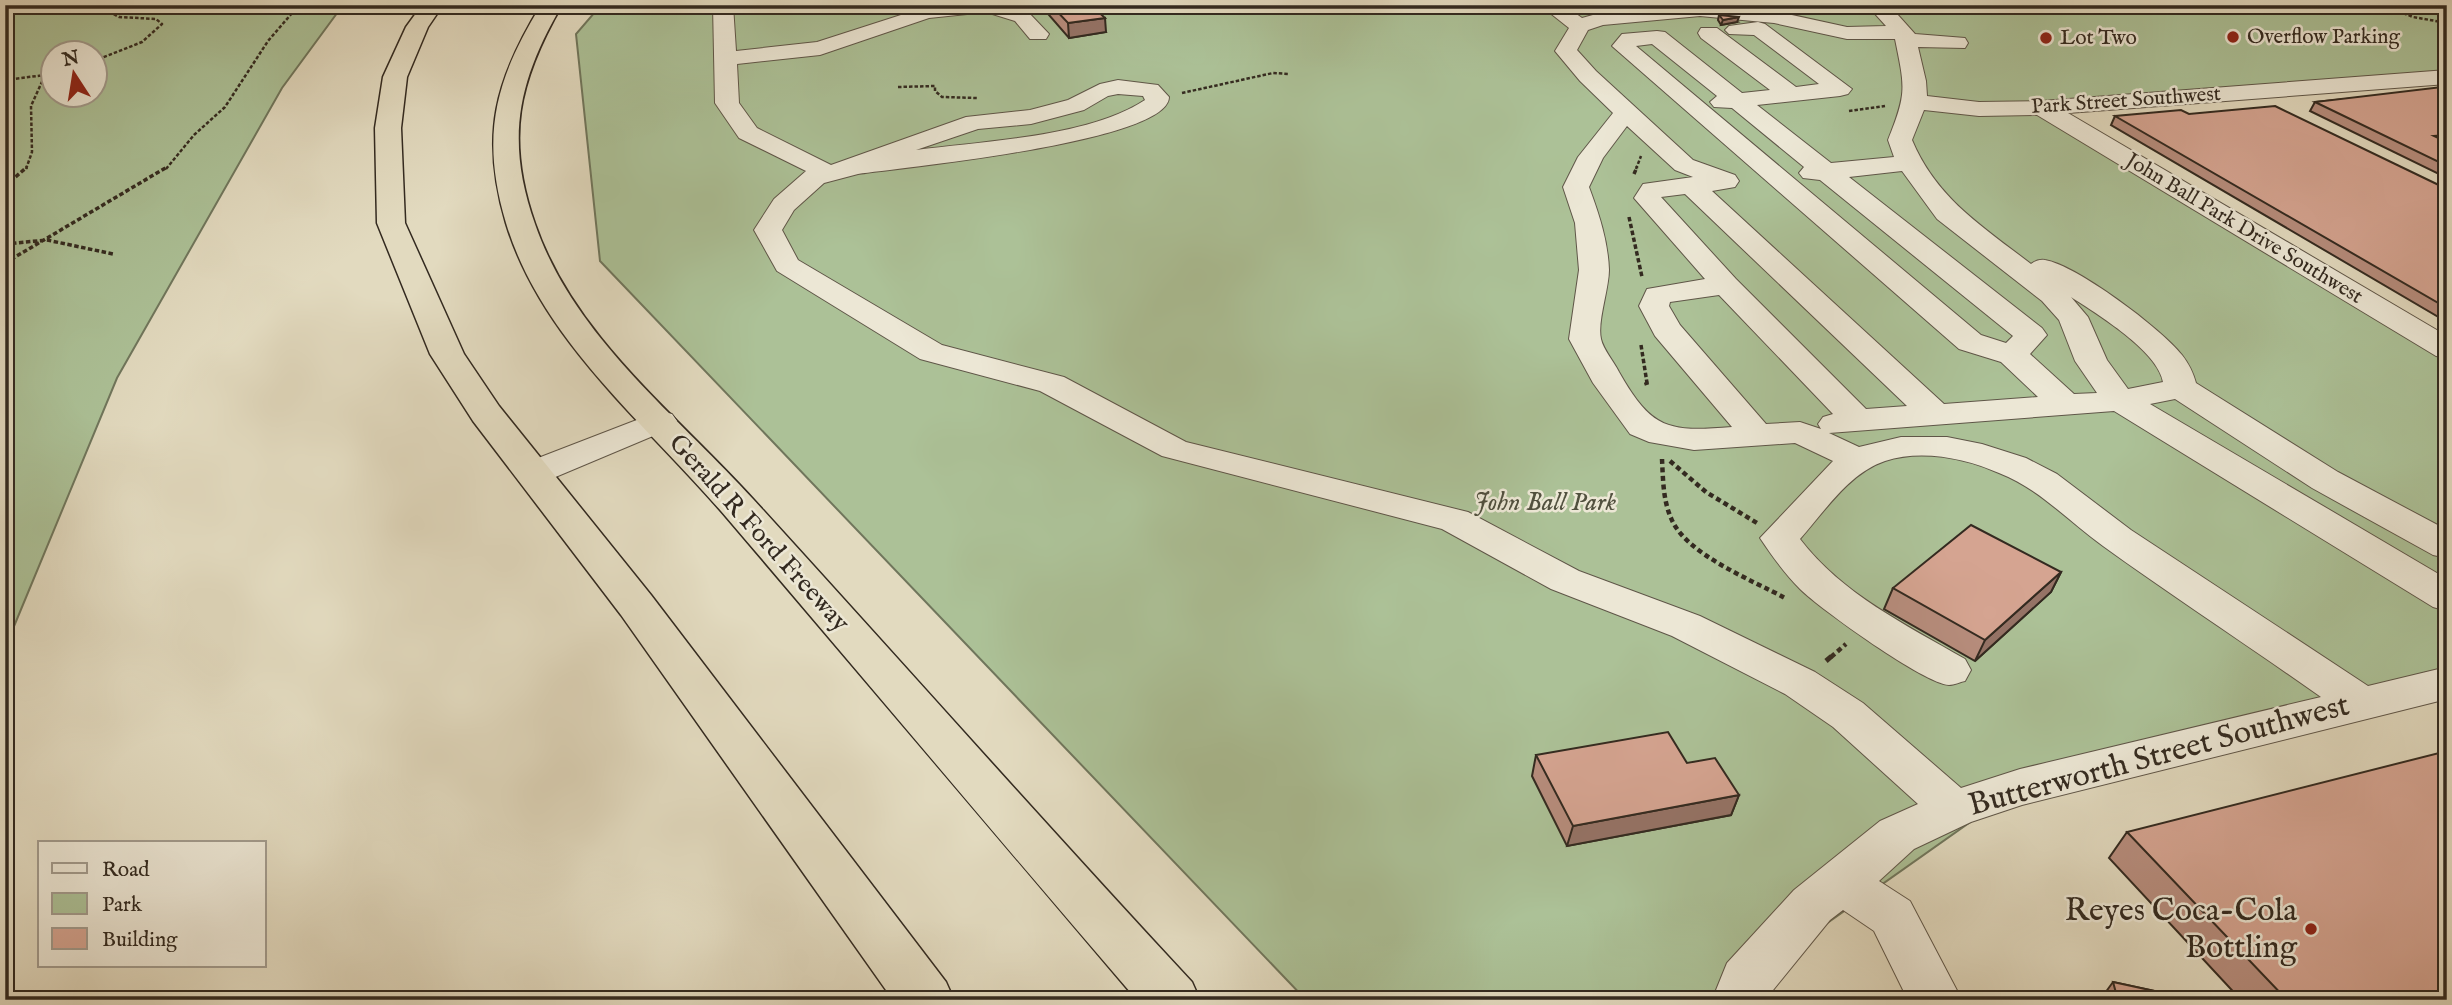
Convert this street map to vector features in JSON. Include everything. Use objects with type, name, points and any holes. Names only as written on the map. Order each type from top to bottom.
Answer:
[{"type":"highway","points":[[433,5],[416,27],[395,77],[388,128],[391,223],[447,354],[486,413],[636,605],[926,1000]]},
{"type":"highway","name":"Gerald R Ford Freeway","points":[[552,5],[531,41],[513,83],[507,128],[511,184],[521,224],[528,245],[560,306],[601,357],[734,502],[1172,1000]]},
{"type":"street","points":[[723,5],[727,103],[748,133],[821,169],[783,205],[768,230],[787,265],[930,352],[1052,384],[1174,449],[1455,520],[1565,580],[1686,626],[1800,683],[1848,715],[1954,809]]},
{"type":"street","points":[[726,71],[820,48],[926,12],[996,5]]},
{"type":"street","points":[[1550,5],[1580,26]]},
{"type":"street","points":[[1877,5],[1907,43],[1915,102],[1900,140],[1909,163],[1947,213],[2053,295],[2073,317],[2091,361],[2120,401],[2447,597]]},
{"type":"street","points":[[988,6],[1022,17],[1038,34]]},
{"type":"street","points":[[1726,181],[1684,165],[1588,76],[1566,51],[1580,26],[1600,19],[1700,10],[1774,17],[1907,43],[1957,43]]},
{"type":"street","points":[[1693,106],[1840,89],[1758,28],[1630,40],[1623,46],[1774,177],[1970,342],[2012,355],[2065,404]]},
{"type":"street","points":[[1709,33],[1792,95]]},
{"type":"street","points":[[1657,37],[2031,335],[2012,355]]},
{"type":"street","points":[[726,71],[841,63]]},
{"type":"street","name":"Park Street Southwest","points":[[1915,102],[1941,107],[1979,109],[2042,108],[2447,77]]},
{"type":"street","points":[[2249,93],[2288,112]]},
{"type":"street","points":[[815,177],[857,166],[1072,136],[1136,117],[1157,103],[1157,97]]},
{"type":"street","name":"John Ball Park Drive Southwest","points":[[2042,108],[2447,349]]},
{"type":"street","points":[[1626,112],[1591,157],[1576,187],[1589,223],[1594,270],[1585,338],[1609,383],[1642,427],[1661,435],[1694,440],[1758,436],[1800,432],[1858,419],[2120,401],[2180,387]]},
{"type":"street","points":[[1858,419],[1726,285],[1647,198],[1652,190],[1909,163]]},
{"type":"street","points":[[1691,185],[1936,414]]},
{"type":"street","points":[[1997,250],[2049,271],[2086,292],[2159,349],[2176,370],[2180,387],[2325,480],[2447,547]]},
{"type":"street","points":[[1726,285],[1658,295],[1654,306],[1666,329],[1758,436]]},
{"type":"street","points":[[533,473],[660,421]]},
{"type":"street","points":[[1800,432],[1856,459]]},
{"type":"street","points":[[1950,670],[1843,605],[1794,561],[1779,538],[1856,459],[1893,448],[1939,447],[1988,456],[2035,475],[2117,538],[2170,571],[2361,703]]},
{"type":"street","points":[[2281,496],[2325,480]]},
{"type":"street","name":"Butterworth Street Southwest","points":[[1738,1000],[1746,980],[1812,905],[1897,835],[1954,809],[2008,790],[2447,682]]},
{"type":"street","points":[[1842,883],[1892,916],[1936,1000]]},
{"type":"path","points":[[5,13],[59,5]]},
{"type":"path","points":[[77,5],[102,8],[119,17],[156,19],[162,24],[159,30],[142,41],[108,55]]},
{"type":"path","points":[[5,263],[164,171],[194,135],[225,107],[268,41],[299,5]]},
{"type":"path","points":[[2383,5],[2413,17],[2447,23]]},
{"type":"path","points":[[1157,97],[1273,73],[1289,74]]},
{"type":"path","points":[[5,80],[38,76]]},
{"type":"path","points":[[5,186],[22,175],[34,153],[30,108],[38,92]]},
{"type":"path","points":[[5,244],[47,240],[114,254]]},
{"type":"path","points":[[1662,454],[1666,503],[1676,529],[1705,552],[1790,601]]},
{"type":"path","points":[[1800,683],[1846,644],[1842,636]]},
{"type":"green space","points":[[5,5],[343,5],[282,88],[117,378],[5,648]]},
{"type":"green space","name":"John Ball Park","points":[[601,5],[2447,5],[2447,78],[2043,108],[2447,349],[2447,683],[2020,787],[1752,976],[1742,1000],[1306,1000],[600,261],[576,34]]},
{"type":"building","points":[[1051,5],[1091,5],[1105,18],[1068,23]]},
{"type":"building","points":[[1719,15],[1739,17],[1723,20]]},
{"type":"building","points":[[2442,87],[2447,89],[2447,135],[2434,136],[2447,142],[2447,166],[2315,102]]},
{"type":"building","points":[[2275,106],[2447,189],[2447,308],[2115,116],[2181,110],[2189,114]]},
{"type":"building","points":[[1971,525],[2061,572],[1985,640],[1893,588]]},
{"type":"building","points":[[1668,732],[1687,763],[1715,758],[1739,795],[1573,826],[1536,755]]},
{"type":"building","name":"Reyes Coca-Cola Bottling","points":[[2447,751],[2447,1000],[2287,1000],[2127,832]]},
{"type":"building","points":[[2113,982],[2196,1000],[2118,1000]]},
{"type":"place","name":"Overflow Parking","points":[[2233,37]]},
{"type":"place","name":"Lot Two","points":[[2046,38]]},
{"type":"place","name":"Reyes Coca-Cola Bottling","points":[[2311,929]]}]
